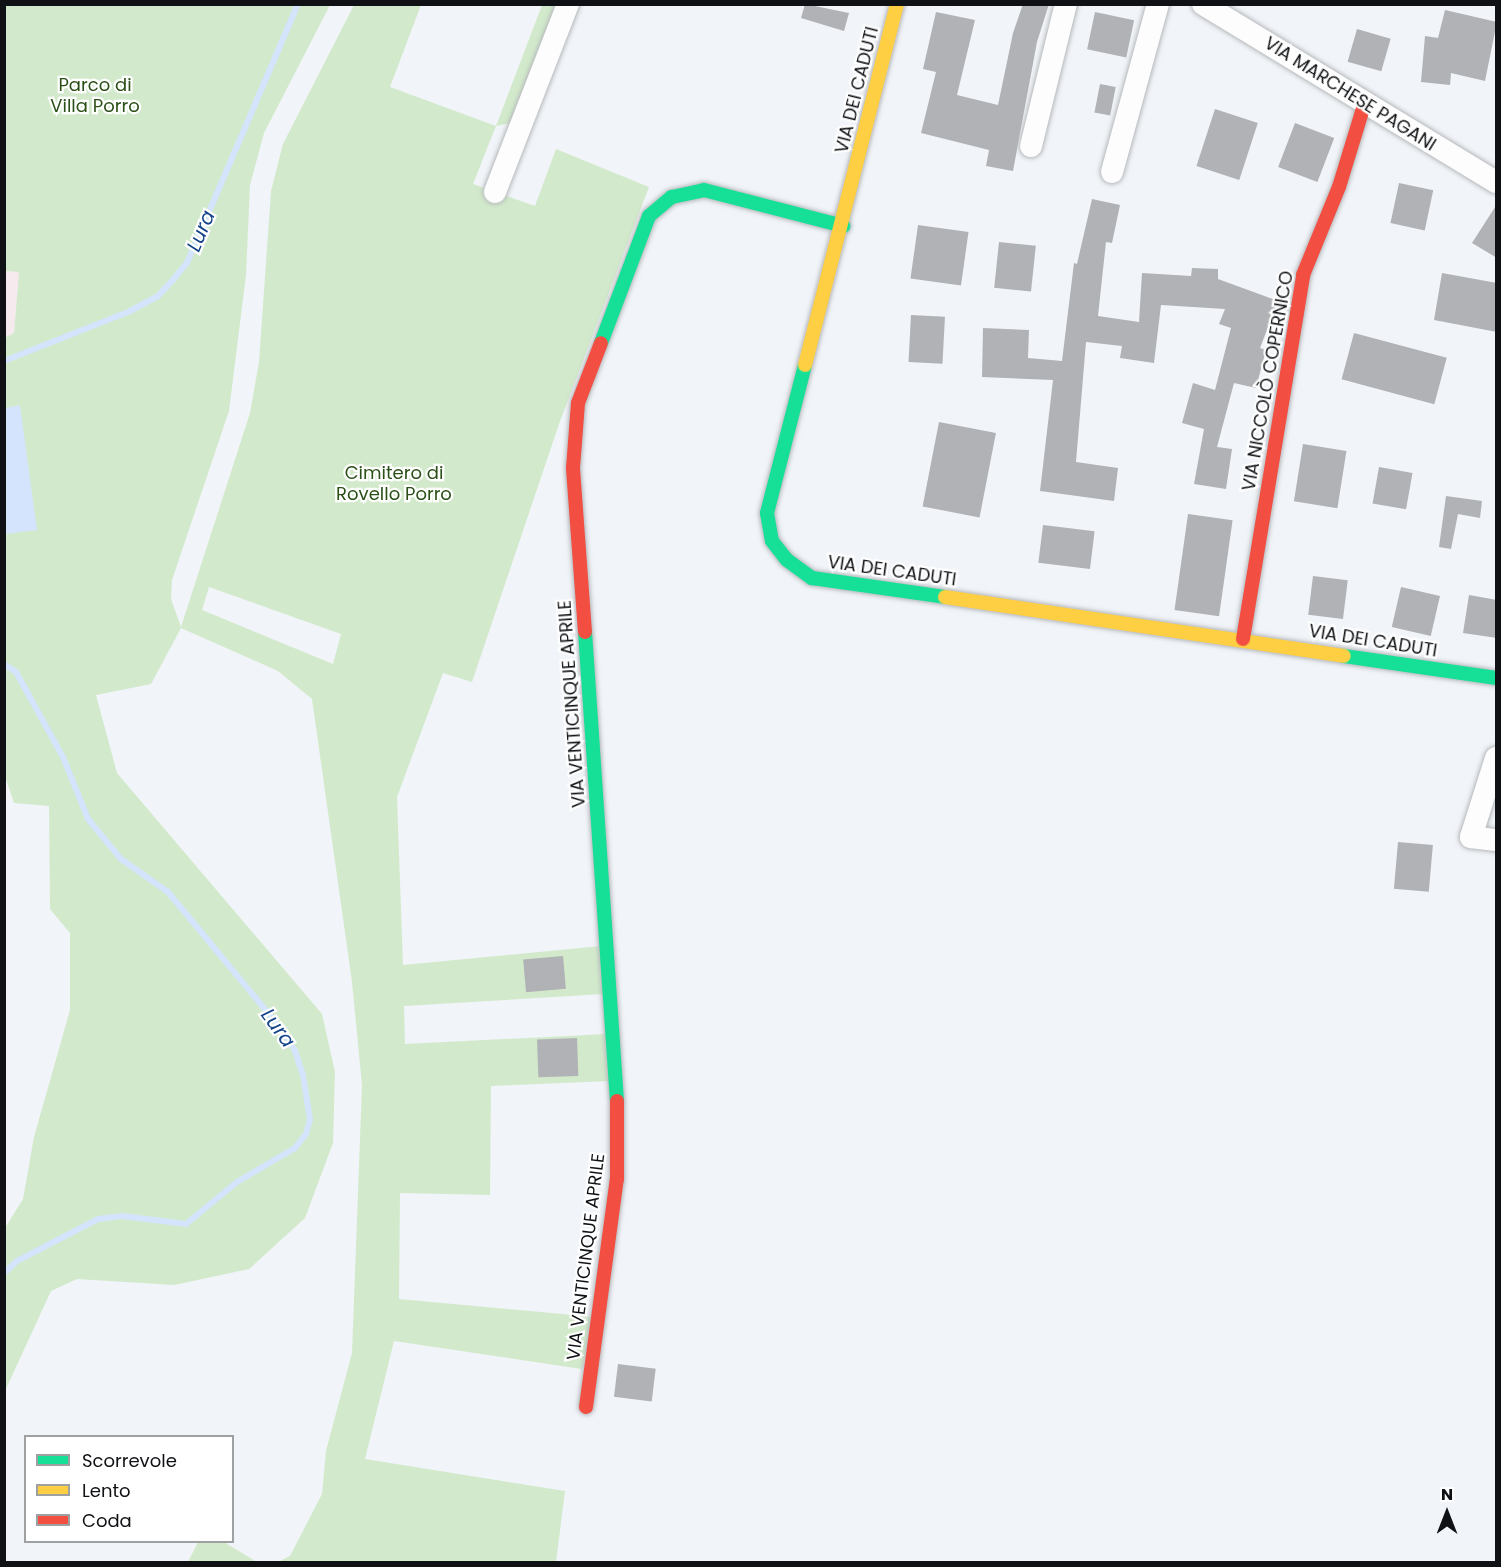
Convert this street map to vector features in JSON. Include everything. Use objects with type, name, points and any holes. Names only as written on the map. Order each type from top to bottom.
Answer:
[{"type":"street","points":[[495,192],[568,4]]},
{"type":"street","name":"VIA DEI CADUTI","points":[[897,4],[843,226],[767,513],[771,541],[787,560],[812,578],[1243,639],[1497,678]]},
{"type":"street","points":[[1031,146],[1066,4]]},
{"type":"street","points":[[1112,172],[1158,4]]},
{"type":"street","name":"VIA MARCHESE PAGANI","points":[[1203,4],[1497,182]]},
{"type":"street","name":"VIA NICCOLÒ COPERNICO","points":[[1243,639],[1303,275],[1339,187],[1365,102]]},
{"type":"street","name":"VIA VENTICINQUE APRILE","points":[[586,1407],[617,1179],[617,1082],[573,468],[578,403],[649,216],[672,197],[704,190],[843,226]]},
{"type":"street","points":[[1497,758],[1471,837],[1497,840]]},
{"type":"shaded area","points":[[5,271],[19,271],[14,333],[5,338]]},
{"type":"green space","points":[[4,5],[330,5],[264,133],[250,185],[246,275],[229,411],[172,580],[171,599],[181,627],[250,413],[259,362],[271,191],[283,144],[354,5],[421,5],[390,87],[496,126],[473,184],[535,206],[556,149],[649,187],[559,424],[472,682],[443,673],[397,797],[403,965],[601,946],[604,994],[404,1006],[405,1044],[607,1034],[610,1081],[491,1086],[490,1195],[400,1193],[399,1299],[595,1317],[582,1369],[394,1341],[365,1459],[565,1491],[556,1562],[278,1562],[290,1556],[322,1494],[326,1451],[352,1353],[362,1085],[352,982],[312,699],[278,671],[181,628],[151,684],[96,695],[117,773],[322,1014],[335,1072],[333,1143],[305,1218],[249,1269],[174,1285],[77,1279],[51,1291],[5,1391],[5,1228],[23,1199],[34,1137],[70,1010],[70,933],[50,909],[49,806],[14,803],[5,776],[4,338],[14,333],[19,272],[5,271]],"holes":[[[209,587],[341,634],[333,664],[202,610]]]},
{"type":"green space","points":[[542,5],[563,5],[510,123],[496,126]]},
{"type":"green space","points":[[198,1543],[226,1543],[257,1562],[188,1562]]},
{"type":"water","points":[[20,405],[37,530],[5,534],[5,408]]},
{"type":"building","points":[[805,4],[849,13],[844,31],[801,18]]},
{"type":"building","points":[[1023,4],[1049,4],[1037,42],[1013,171],[986,166],[989,150],[921,133],[936,72],[923,69],[936,12],[975,20],[957,95],[998,105],[1013,33]]},
{"type":"building","points":[[1445,10],[1497,22],[1485,81],[1451,73],[1450,85],[1421,82],[1425,36],[1438,38]]},
{"type":"building","points":[[1095,12],[1134,20],[1126,57],[1087,49]]},
{"type":"building","points":[[1357,29],[1391,39],[1381,71],[1348,62]]},
{"type":"building","points":[[1100,84],[1116,87],[1110,116],[1094,112]]},
{"type":"building","points":[[1215,109],[1258,123],[1239,180],[1196,166]]},
{"type":"building","points":[[1295,123],[1334,138],[1317,182],[1278,167]]},
{"type":"building","points":[[1399,183],[1433,190],[1425,230],[1390,223]]},
{"type":"building","points":[[1092,199],[1120,205],[1112,243],[1106,242],[1098,316],[1139,322],[1142,273],[1191,276],[1192,268],[1218,269],[1218,279],[1278,301],[1260,348],[1266,350],[1256,388],[1234,383],[1217,447],[1232,449],[1226,489],[1194,484],[1204,429],[1182,423],[1193,383],[1215,390],[1231,328],[1219,324],[1225,309],[1161,305],[1154,363],[1120,358],[1122,346],[1086,342],[1076,462],[1118,468],[1114,501],[1040,491],[1053,380],[982,377],[983,328],[1029,330],[1028,358],[1062,361],[1074,263],[1077,264]]},
{"type":"building","points":[[1497,204],[1497,258],[1472,243]]},
{"type":"building","points":[[918,225],[969,232],[961,286],[910,278]]},
{"type":"building","points":[[999,242],[1036,246],[1031,292],[994,288]]},
{"type":"building","points":[[1442,273],[1497,283],[1497,332],[1434,320]]},
{"type":"building","points":[[911,315],[945,317],[942,364],[909,362]]},
{"type":"building","points":[[1354,333],[1447,358],[1434,404],[1342,379]]},
{"type":"building","points":[[939,422],[996,433],[980,517],[923,506]]},
{"type":"building","points":[[1303,444],[1346,451],[1337,508],[1294,501]]},
{"type":"building","points":[[1379,467],[1412,473],[1406,509],[1373,503]]},
{"type":"building","points":[[1446,496],[1482,501],[1480,518],[1458,514],[1451,549],[1439,547]]},
{"type":"building","points":[[1188,514],[1233,520],[1219,616],[1175,610]]},
{"type":"building","points":[[1043,525],[1095,531],[1090,569],[1038,563]]},
{"type":"building","points":[[1313,576],[1348,580],[1343,619],[1308,615]]},
{"type":"building","points":[[1401,587],[1440,596],[1431,636],[1392,627]]},
{"type":"building","points":[[1469,595],[1497,600],[1497,638],[1463,633]]},
{"type":"building","points":[[1398,842],[1433,845],[1429,892],[1394,889]]},
{"type":"building","points":[[563,956],[566,989],[526,992],[523,959]]},
{"type":"building","points":[[577,1038],[578,1076],[538,1077],[537,1039]]},
{"type":"building","points":[[618,1364],[656,1369],[652,1401],[614,1397]]},
{"type":"waterway","name":"Lura","points":[[4,361],[130,311],[158,296],[173,280],[187,263],[298,4]]},
{"type":"waterway","name":"Lura","points":[[4,664],[16,672],[63,757],[88,819],[121,859],[168,892],[279,1026],[295,1051],[303,1075],[310,1119],[306,1134],[295,1148],[237,1182],[186,1224],[122,1216],[98,1219],[17,1261],[4,1273]]},
{"type":"traffic: fast","points":[[601,343],[649,216],[672,197],[704,190],[843,226]]},
{"type":"traffic: fast","points":[[805,365],[767,513],[772,541],[787,560],[812,578],[945,597]]},
{"type":"traffic: fast","points":[[585,632],[617,1101]]},
{"type":"traffic: fast","points":[[1344,656],[1496,678]]},
{"type":"traffic: slow","points":[[805,365],[897,4]]},
{"type":"traffic: slow","points":[[945,597],[1344,656]]},
{"type":"traffic: jam","points":[[1243,639],[1303,275],[1339,187],[1365,102]]},
{"type":"traffic: jam","points":[[585,632],[573,468],[578,403],[601,343]]},
{"type":"traffic: jam","points":[[586,1407],[617,1179],[617,1101]]},
{"type":"park label","name":"Parco di Villa Porro","points":[[95,96]]},
{"type":"park label","name":"Cimitero di Rovello Porro","points":[[394,484]]}]
